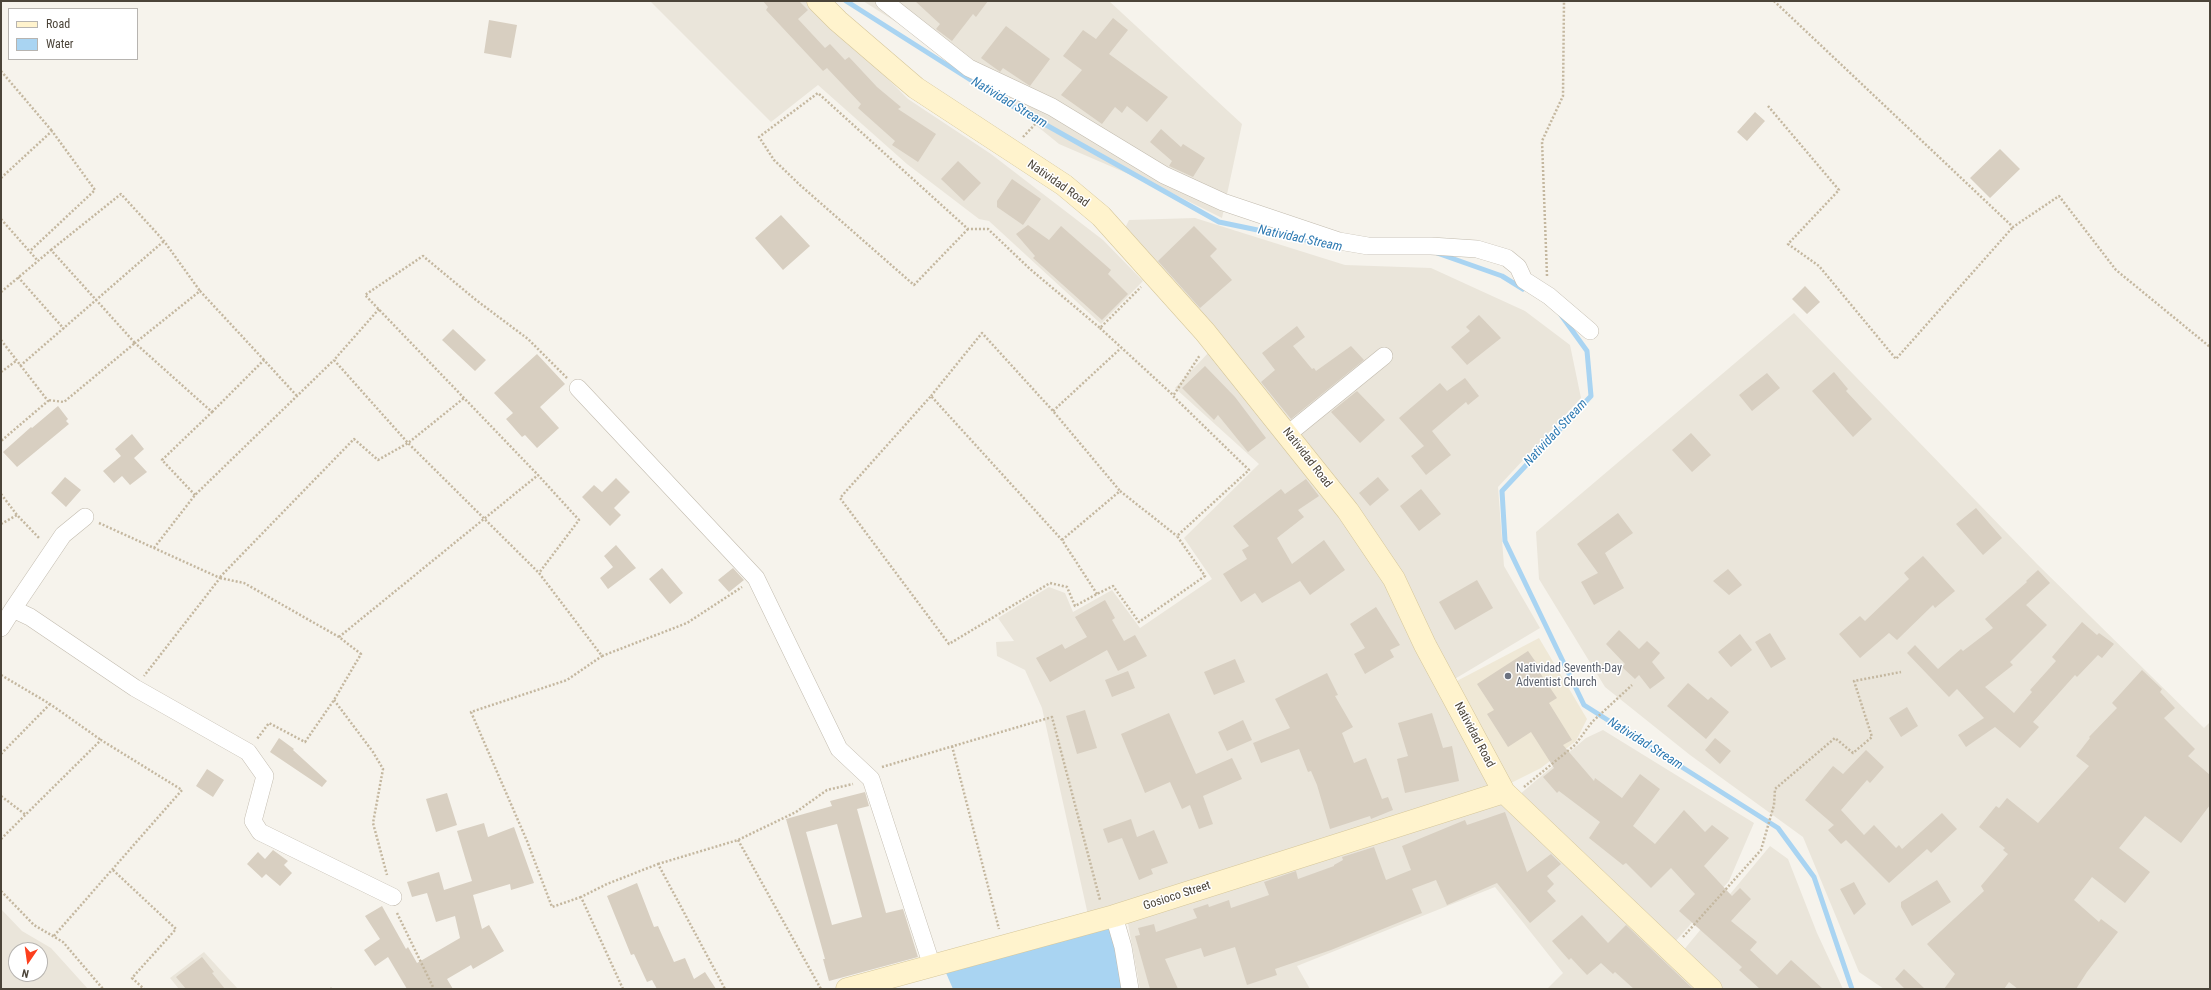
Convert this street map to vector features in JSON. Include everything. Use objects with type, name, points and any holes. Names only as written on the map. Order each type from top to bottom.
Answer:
[{"type":"street","name":"Natividad Road","points":[[818,1],[916,88],[1064,184],[1086,202],[1205,332],[1348,511],[1394,580],[1425,645],[1507,795],[1711,989]]},
{"type":"street","points":[[884,1],[969,68],[1052,107],[1164,175],[1224,202],[1339,241],[1368,246],[1431,246],[1477,249],[1507,258],[1518,267],[1524,280],[1548,296],[1590,331]]},
{"type":"street","points":[[1288,434],[1384,356]]},
{"type":"street","points":[[578,388],[756,578],[839,750],[867,776],[932,966]]},
{"type":"street","points":[[1,628],[62,535],[85,518]]},
{"type":"street","points":[[13,609],[30,617],[135,688],[248,752],[265,776],[253,821],[260,832],[393,897]]},
{"type":"street","name":"Gosioco Street","points":[[847,989],[932,966],[1108,911],[1507,795]]},
{"type":"street","points":[[1108,911],[1124,947],[1130,989]]},
{"type":"path","points":[[1548,296],[1542,141],[1563,96],[1564,1]]},
{"type":"path","points":[[1774,1],[1922,144],[2013,227]]},
{"type":"path","points":[[1,71],[52,131],[95,190],[30,251]]},
{"type":"path","points":[[968,228],[914,285],[800,185],[774,160],[759,137],[818,93],[968,228],[988,229],[1030,269],[1100,328],[1175,397],[1249,470],[1177,536]]},
{"type":"path","points":[[1768,106],[1839,190],[1788,244],[1818,266],[1896,359],[2013,227],[2059,196],[2116,270],[2210,347]]},
{"type":"path","points":[[1021,139],[1042,117]]},
{"type":"path","points":[[1,178],[52,131]]},
{"type":"path","points":[[1,292],[121,194],[164,241],[200,291],[297,396]]},
{"type":"path","points":[[1,219],[38,261]]},
{"type":"path","points":[[20,366],[164,241]]},
{"type":"path","points":[[51,250],[135,344],[212,412]]},
{"type":"path","points":[[539,573],[579,520],[538,475],[365,295],[423,256],[476,300],[528,339],[578,388]]},
{"type":"path","points":[[18,277],[64,329]]},
{"type":"path","points":[[1100,328],[1141,287],[1146,292]]},
{"type":"path","points":[[1,340],[48,400],[64,402],[200,291]]},
{"type":"path","points":[[154,548],[195,495],[334,360],[379,309]]},
{"type":"path","points":[[982,333],[1053,411],[1120,491],[1177,536],[1205,576],[1139,622],[1113,586],[1075,606],[1067,587],[1050,583],[949,644],[840,498],[931,396],[982,333]]},
{"type":"path","points":[[1053,411],[1121,348]]},
{"type":"path","points":[[1175,397],[1173,396],[1200,355],[1196,349]]},
{"type":"path","points":[[1,372],[16,360]]},
{"type":"path","points":[[195,495],[162,460],[264,360]]},
{"type":"path","points":[[334,360],[408,444],[539,573],[603,656]]},
{"type":"path","points":[[931,396],[1062,540],[1097,594]]},
{"type":"path","points":[[135,688],[220,578],[354,438],[378,460],[408,444],[464,398]]},
{"type":"path","points":[[1,440],[48,400]]},
{"type":"path","points":[[339,637],[538,475]]},
{"type":"path","points":[[1062,540],[1120,491]]},
{"type":"path","points":[[1,494],[17,515],[51,551]]},
{"type":"path","points":[[1,524],[17,515]]},
{"type":"path","points":[[85,518],[220,578],[244,583],[339,637],[361,654],[334,700],[305,742],[269,723],[248,752]]},
{"type":"path","points":[[756,578],[687,623],[603,656],[567,680],[471,712],[527,841],[552,907],[580,897],[607,884],[658,864],[738,840],[796,812],[827,790],[952,746],[1052,717],[1108,911]]},
{"type":"path","points":[[1670,950],[1761,850],[1774,805],[1775,789],[1835,738],[1853,753],[1872,737],[1854,681],[1901,672]]},
{"type":"path","points":[[1,675],[50,704],[101,740],[182,790],[53,937]]},
{"type":"path","points":[[1507,795],[1575,745],[1592,722],[1632,684]]},
{"type":"path","points":[[334,700],[374,752],[383,769],[373,823],[399,919],[434,989]]},
{"type":"path","points":[[1,754],[50,704]]},
{"type":"path","points":[[1,839],[101,740]]},
{"type":"path","points":[[952,746],[999,932]]},
{"type":"path","points":[[1,796],[26,815]]},
{"type":"path","points":[[738,840],[821,989]]},
{"type":"path","points":[[658,864],[725,989]]},
{"type":"path","points":[[113,870],[176,929],[132,978],[144,989]]},
{"type":"path","points":[[1,891],[34,925],[63,942],[103,989]]},
{"type":"path","points":[[580,897],[624,989]]},
{"type":"shaded area","points":[[650,1],[810,1],[908,99],[991,154],[1103,240],[1143,281],[1101,324],[989,221],[979,219],[907,164],[818,85],[771,122]]},
{"type":"shaded area","points":[[863,1],[1109,1],[1242,124],[1222,218],[1168,191],[1059,144],[956,60]]},
{"type":"shaded area","points":[[1195,218],[1345,265],[1431,268],[1525,311],[1570,345],[1581,398],[1498,487],[1504,566],[1540,628],[1453,680],[1397,573],[1120,238],[1129,220]]},
{"type":"shaded area","points":[[1794,313],[2037,564],[2204,728],[2210,722],[2210,989],[1884,989],[1859,972],[1803,837],[1690,755],[1605,687],[1539,579],[1536,532]]},
{"type":"shaded area","points":[[1211,350],[1389,583],[1491,789],[1088,915],[1042,708],[1025,670],[997,656],[996,642],[1014,641],[998,618],[1049,587],[1065,593],[1073,612],[1112,590],[1140,628],[1212,579],[1184,538],[1259,464],[1175,388]]},
{"type":"shaded area","points":[[1539,638],[1587,719],[1576,741],[1541,768],[1511,783],[1453,683]]},
{"type":"shaded area","points":[[1603,730],[1754,823],[1729,881],[1673,944],[1519,795],[1586,738]]},
{"type":"shaded area","points":[[1502,800],[1701,989],[1547,989],[1563,973],[1495,887],[1297,966],[1310,989],[1140,989],[1127,918]]},
{"type":"shaded area","points":[[1770,846],[1788,859],[1817,933],[1843,989],[1721,989],[1682,952]]},
{"type":"shaded area","points":[[1,909],[22,931],[41,942],[8,942],[8,982],[48,982],[48,946],[88,989],[1,989]]},
{"type":"shaded area","points":[[204,952],[238,989],[179,989],[170,978]]},
{"type":"water","points":[[1112,924],[1127,989],[953,989],[943,966]]},
{"type":"building","points":[[763,1],[799,1],[808,10],[798,19],[825,48],[830,44],[845,60],[849,57],[877,87],[901,107],[898,109],[936,134],[918,162],[892,145],[895,141],[858,108],[861,104],[827,68],[823,71],[766,10],[768,7]]},
{"type":"building","points":[[915,1],[988,1],[976,17],[973,14],[952,41],[936,29],[940,24]]},
{"type":"building","points":[[1113,18],[1128,30],[1109,54],[1168,97],[1147,122],[1127,106],[1122,113],[1115,107],[1102,124],[1061,95],[1082,70],[1063,56],[1083,30],[1096,39]]},
{"type":"building","points":[[489,20],[517,25],[511,58],[484,53]]},
{"type":"building","points":[[1006,26],[1050,59],[1030,86],[1003,68],[1000,72],[981,58]]},
{"type":"building","points":[[1755,112],[1765,121],[1747,141],[1737,132]]},
{"type":"building","points":[[1161,129],[1181,147],[1183,144],[1205,158],[1193,177],[1169,166],[1172,161],[1150,142]]},
{"type":"building","points":[[2000,149],[2020,169],[1990,198],[1970,178]]},
{"type":"building","points":[[958,161],[981,183],[964,201],[941,179]]},
{"type":"building","points":[[1012,179],[1041,199],[1023,225],[997,207],[997,201]]},
{"type":"building","points":[[781,215],[810,246],[783,270],[755,238]]},
{"type":"building","points":[[1028,225],[1049,240],[1061,226],[1111,270],[1108,274],[1128,294],[1102,320],[1033,258],[1035,256],[1016,234]]},
{"type":"building","points":[[1194,226],[1217,249],[1210,256],[1232,280],[1200,308],[1158,261]]},
{"type":"building","points":[[1805,286],[1820,302],[1807,314],[1792,299]]},
{"type":"building","points":[[1479,315],[1501,338],[1467,365],[1451,347],[1470,331],[1466,327]]},
{"type":"building","points":[[1297,326],[1305,337],[1293,346],[1312,369],[1314,368],[1316,371],[1351,346],[1364,360],[1291,419],[1261,382],[1275,370],[1262,353]]},
{"type":"building","points":[[453,329],[486,360],[475,371],[442,340]]},
{"type":"building","points":[[537,354],[565,384],[540,407],[559,428],[537,448],[525,435],[522,437],[506,419],[513,413],[494,393]]},
{"type":"building","points":[[1205,366],[1235,397],[1266,438],[1248,452],[1218,415],[1214,420],[1182,388]]},
{"type":"building","points":[[1834,372],[1848,389],[1846,391],[1872,419],[1853,437],[1812,391]]},
{"type":"building","points":[[1767,373],[1780,388],[1752,411],[1739,395]]},
{"type":"building","points":[[1465,378],[1479,396],[1468,405],[1466,402],[1432,431],[1451,455],[1426,475],[1411,456],[1424,446],[1399,418],[1440,383],[1447,391]]},
{"type":"building","points":[[1357,391],[1385,420],[1360,443],[1331,412]]},
{"type":"building","points":[[58,406],[68,419],[66,421],[69,424],[17,467],[3,452],[31,427],[32,428]]},
{"type":"building","points":[[1691,433],[1711,455],[1692,472],[1672,450]]},
{"type":"building","points":[[132,434],[144,449],[134,458],[147,472],[130,485],[122,476],[114,483],[103,471],[121,456],[115,449]]},
{"type":"building","points":[[65,477],[81,490],[66,507],[51,493]]},
{"type":"building","points":[[1378,477],[1389,490],[1370,506],[1359,493]]},
{"type":"building","points":[[616,478],[630,492],[614,508],[621,515],[610,526],[582,497],[594,485],[602,492]]},
{"type":"building","points":[[1306,479],[1319,496],[1298,510],[1304,517],[1277,538],[1292,564],[1324,540],[1345,570],[1310,595],[1300,581],[1262,603],[1255,593],[1241,602],[1223,574],[1247,559],[1242,550],[1249,546],[1233,526],[1281,489],[1285,494]]},
{"type":"building","points":[[1421,489],[1441,514],[1419,531],[1400,506]]},
{"type":"building","points":[[1976,508],[2002,538],[1983,555],[1956,524]]},
{"type":"building","points":[[1618,513],[1633,533],[1605,553],[1624,588],[1594,605],[1581,582],[1598,573],[1577,544]]},
{"type":"building","points":[[616,545],[636,568],[608,589],[600,578],[613,567],[604,556]]},
{"type":"building","points":[[1923,556],[1955,591],[1935,608],[1933,605],[1897,640],[1889,633],[1860,658],[1839,634],[1860,616],[1865,621],[1909,579],[1904,573]]},
{"type":"building","points":[[662,568],[683,593],[670,604],[649,579]]},
{"type":"building","points":[[733,568],[744,580],[729,592],[718,580]]},
{"type":"building","points":[[1728,569],[1742,585],[1729,595],[1713,581]]},
{"type":"building","points":[[2038,570],[2050,583],[2026,605],[2047,625],[2010,662],[2013,665],[1985,687],[2014,713],[2032,692],[2030,690],[2056,661],[2052,657],[2082,622],[2097,635],[2099,633],[2114,644],[2102,658],[2098,655],[2077,677],[2075,675],[2033,722],[2039,727],[2020,748],[1995,727],[1966,747],[1958,735],[1984,718],[1957,689],[1949,697],[1907,653],[1915,645],[1938,669],[1961,649],[1963,651],[1993,628],[1985,619],[2027,582],[2026,581]]},
{"type":"building","points":[[1477,580],[1493,608],[1455,630],[1439,602]]},
{"type":"building","points":[[1105,600],[1115,618],[1112,620],[1124,641],[1135,635],[1147,656],[1118,671],[1107,650],[1050,682],[1036,658],[1062,644],[1065,649],[1087,637],[1075,617]]},
{"type":"building","points":[[1376,607],[1400,645],[1390,650],[1394,657],[1365,674],[1354,654],[1365,648],[1350,624]]},
{"type":"building","points":[[1619,630],[1639,649],[1647,641],[1660,653],[1652,662],[1665,678],[1650,689],[1639,675],[1635,679],[1622,667],[1625,664],[1606,644]]},
{"type":"building","points":[[1770,633],[1786,659],[1771,668],[1755,642]]},
{"type":"building","points":[[1740,634],[1752,650],[1731,667],[1718,652]]},
{"type":"building","points":[[1528,651],[1540,668],[1538,670],[1557,698],[1549,703],[1572,740],[1563,745],[1594,781],[1595,778],[1622,798],[1640,774],[1660,789],[1633,826],[1655,844],[1684,810],[1705,832],[1712,825],[1729,838],[1704,866],[1732,896],[1740,888],[1751,899],[1731,921],[1757,942],[1750,950],[1777,975],[1791,960],[1823,989],[1760,989],[1739,970],[1742,967],[1679,911],[1695,894],[1671,868],[1651,888],[1626,863],[1623,865],[1589,838],[1600,822],[1559,791],[1557,793],[1543,777],[1554,768],[1531,732],[1508,747],[1487,714],[1494,710],[1477,684]]},
{"type":"building","points":[[1235,659],[1245,682],[1214,695],[1204,672]]},
{"type":"building","points":[[2142,670],[2162,689],[2160,692],[2175,708],[2164,718],[2195,749],[2188,756],[2210,775],[2210,805],[2181,843],[2145,816],[2119,848],[2150,872],[2125,903],[2092,877],[2074,900],[2099,922],[2101,919],[2118,932],[2087,972],[2076,989],[2018,989],[2009,982],[2004,989],[1944,989],[1955,974],[1927,944],[1984,891],[1981,886],[2008,854],[2003,850],[2005,848],[1979,827],[1996,806],[1999,808],[2007,798],[2038,823],[2089,766],[2076,756],[2090,738],[2089,737],[2117,708],[2112,703]]},
{"type":"building","points":[[1128,671],[1135,688],[1112,697],[1105,680]]},
{"type":"building","points":[[1327,673],[1338,695],[1335,696],[1353,727],[1342,733],[1354,763],[1366,758],[1382,799],[1388,797],[1393,810],[1371,819],[1370,816],[1330,829],[1317,785],[1311,771],[1308,772],[1299,749],[1261,763],[1253,743],[1290,728],[1275,699]]},
{"type":"building","points":[[1688,683],[1708,700],[1711,697],[1729,712],[1706,739],[1667,706]]},
{"type":"building","points":[[1907,707],[1918,726],[1901,737],[1889,718]]},
{"type":"building","points":[[1085,710],[1097,748],[1077,754],[1066,716]]},
{"type":"building","points":[[1169,713],[1196,774],[1232,758],[1242,779],[1203,796],[1213,824],[1199,829],[1190,805],[1182,809],[1170,782],[1145,793],[1121,734]]},
{"type":"building","points":[[1432,713],[1443,748],[1452,746],[1459,781],[1405,793],[1397,759],[1408,756],[1398,723]]},
{"type":"building","points":[[1243,720],[1252,740],[1227,751],[1218,732]]},
{"type":"building","points":[[279,738],[294,749],[293,750],[327,781],[322,787],[270,752]]},
{"type":"building","points":[[1715,738],[1731,751],[1720,764],[1705,750]]},
{"type":"building","points":[[1866,750],[1884,767],[1870,783],[1867,780],[1841,810],[1864,835],[1874,825],[1896,848],[1899,845],[1902,849],[1942,813],[1957,829],[1931,853],[1927,849],[1889,883],[1846,840],[1841,844],[1828,830],[1834,825],[1805,800],[1833,766],[1843,774]]},
{"type":"building","points":[[207,769],[224,780],[213,797],[196,786]]},
{"type":"building","points":[[865,792],[869,806],[857,809],[886,913],[903,909],[918,957],[829,981],[823,959],[825,959],[786,819],[832,806],[830,801]],"holes":[[[837,824],[862,917],[832,925],[806,832]]]},
{"type":"building","points":[[447,793],[457,825],[436,832],[426,799]]},
{"type":"building","points":[[1505,812],[1527,872],[1551,854],[1561,864],[1547,876],[1554,884],[1547,891],[1556,901],[1530,923],[1497,883],[1447,905],[1436,880],[1412,889],[1422,913],[1331,950],[1275,969],[1277,975],[1247,985],[1235,947],[1204,957],[1201,948],[1165,959],[1178,989],[1150,989],[1135,936],[1140,935],[1138,928],[1154,924],[1156,932],[1197,918],[1193,909],[1208,904],[1209,907],[1229,900],[1231,908],[1269,895],[1264,882],[1296,871],[1298,879],[1334,866],[1343,860],[1342,857],[1374,847],[1386,880],[1411,870],[1402,846],[1465,820],[1467,825]]},
{"type":"building","points":[[1131,819],[1137,837],[1154,830],[1168,863],[1151,869],[1153,874],[1139,880],[1122,838],[1108,843],[1103,829]]},
{"type":"building","points":[[484,823],[488,837],[514,827],[534,883],[511,890],[510,884],[473,895],[482,929],[489,925],[504,951],[473,969],[471,965],[447,979],[453,989],[407,989],[388,957],[375,966],[364,950],[380,939],[365,916],[382,906],[406,949],[408,947],[417,963],[460,938],[455,916],[436,922],[427,893],[412,897],[407,882],[439,872],[444,890],[472,881],[457,831]]},
{"type":"building","points":[[273,850],[288,861],[284,865],[292,873],[280,886],[266,874],[262,878],[247,864],[258,852],[265,859]]},
{"type":"building","points":[[1937,880],[1951,902],[1912,926],[1901,907],[1901,902]]},
{"type":"building","points":[[1854,882],[1866,904],[1854,915],[1840,889]]},
{"type":"building","points":[[637,883],[654,927],[658,926],[674,962],[685,958],[694,979],[705,972],[716,989],[657,989],[652,980],[647,982],[634,954],[631,955],[607,896]]},
{"type":"building","points":[[1582,915],[1608,943],[1626,925],[1693,989],[1634,989],[1615,972],[1613,974],[1601,963],[1587,975],[1571,958],[1569,960],[1552,941]]},
{"type":"building","points":[[202,957],[214,972],[212,973],[225,989],[186,989],[176,977]]},
{"type":"building","points":[[1904,969],[1925,989],[1905,989],[1895,979]]},
{"type":"waterway","name":"Natividad Stream","points":[[846,1],[1007,103],[1219,222],[1325,244]]},
{"type":"waterway","name":"Natividad Stream","points":[[1437,253],[1502,276],[1523,289]]},
{"type":"waterway","name":"Natividad Stream","points":[[1561,315],[1587,351],[1591,396],[1502,491],[1505,541],[1584,705],[1778,828],[1814,877],[1852,989]]},
{"type":"place","name":"Natividad Seventh-Day Adventist Church","points":[[1508,676]]}]
